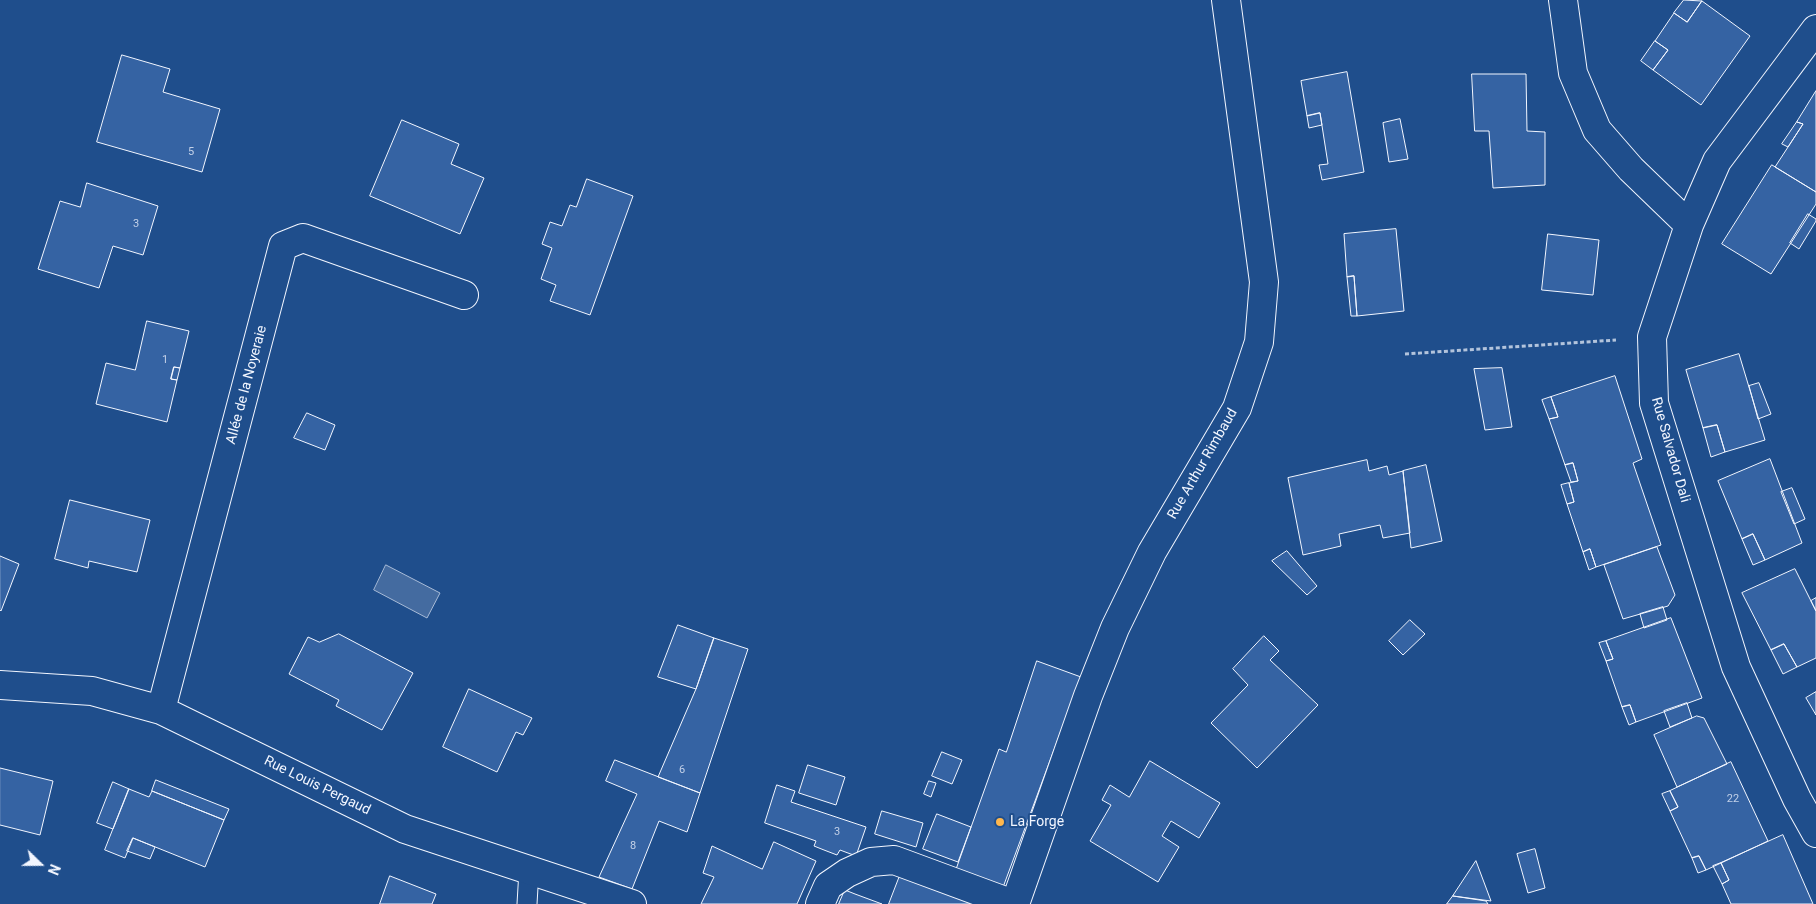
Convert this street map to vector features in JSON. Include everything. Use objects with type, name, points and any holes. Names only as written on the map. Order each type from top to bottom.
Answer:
[{"type":"street","name":"Rue Arthur Rimbaud","points":[[1014,904],[1088,696],[1115,628],[1152,552],[1237,408],[1259,342],[1264,282],[1226,0]]},
{"type":"street","points":[[1563,0],[1573,73],[1597,130],[1631,169],[1689,225]]},
{"type":"street","name":"Rue Salvador Dali","points":[[1816,29],[1717,161],[1689,225],[1652,337],[1654,403],[1736,667],[1797,799],[1816,833]]},
{"type":"street","name":"Allée de la Noyeraie","points":[[161,710],[283,246],[303,238],[464,295]]},
{"type":"street","name":"Rue Louis Pergaud","points":[[0,685],[92,691],[161,710],[405,829],[632,904]]},
{"type":"street","points":[[820,904],[828,886],[847,873],[871,862],[894,860],[1014,904]]},
{"type":"lane","points":[[528,904],[529,870]]},
{"type":"path","points":[[1405,354],[1652,337]]},
{"type":"water","points":[[386,565],[440,593],[427,618],[374,590]]},
{"type":"building","points":[[1684,0],[1702,1],[1687,22],[1674,13]]},
{"type":"building","points":[[1702,1],[1750,36],[1701,105],[1653,70],[1668,50],[1655,41],[1674,13],[1687,22]]},
{"type":"building","points":[[1655,41],[1668,50],[1653,70],[1641,61]]},
{"type":"building","points":[[122,55],[170,69],[163,92],[220,109],[202,172],[97,142]]},
{"type":"building","points":[[1347,72],[1364,172],[1322,180],[1319,165],[1328,164],[1320,113],[1307,116],[1301,81]]},
{"type":"building","points":[[1472,74],[1526,74],[1527,131],[1545,132],[1545,185],[1493,188],[1489,131],[1475,131]]},
{"type":"building","points":[[1816,91],[1816,192],[1775,167],[1803,124],[1797,122]]},
{"type":"building","points":[[1320,113],[1322,125],[1309,128],[1307,116]]},
{"type":"building","points":[[1400,119],[1408,159],[1389,162],[1383,123]]},
{"type":"building","points":[[402,120],[459,144],[451,164],[484,178],[460,234],[370,196]]},
{"type":"building","points":[[1797,122],[1803,124],[1788,147],[1782,144]]},
{"type":"building","points":[[1772,165],[1816,192],[1816,204],[1771,274],[1722,244]]},
{"type":"building","points":[[587,179],[633,196],[590,315],[550,301],[556,285],[541,279],[552,248],[542,244],[550,222],[562,226],[570,205],[576,207]]},
{"type":"building","points":[[87,183],[158,206],[143,255],[113,246],[99,288],[38,269],[60,201],[80,207]]},
{"type":"building","points":[[1808,214],[1816,219],[1816,221],[1799,249],[1790,243]]},
{"type":"building","points":[[1396,229],[1404,311],[1357,316],[1354,276],[1347,277],[1344,234]]},
{"type":"building","points":[[1548,234],[1599,240],[1593,295],[1542,290]]},
{"type":"building","points":[[1354,276],[1357,316],[1351,316],[1347,277]]},
{"type":"building","points":[[147,321],[189,331],[180,368],[174,367],[171,379],[177,380],[167,422],[96,404],[106,363],[135,370]]},
{"type":"building","points":[[1739,354],[1765,440],[1725,452],[1717,425],[1703,428],[1686,370]]},
{"type":"building","points":[[174,367],[180,368],[177,380],[171,379]]},
{"type":"building","points":[[1502,368],[1512,427],[1485,430],[1474,369]]},
{"type":"building","points":[[1615,376],[1642,459],[1633,463],[1661,545],[1596,567],[1590,549],[1583,552],[1567,504],[1574,502],[1569,483],[1578,481],[1573,463],[1565,465],[1549,419],[1558,417],[1551,397]]},
{"type":"building","points":[[1759,383],[1771,414],[1758,419],[1749,386]]},
{"type":"building","points":[[1551,397],[1558,417],[1549,419],[1542,400]]},
{"type":"building","points":[[307,413],[335,425],[325,450],[294,438]]},
{"type":"building","points":[[1717,425],[1725,452],[1711,457],[1703,428]]},
{"type":"building","points":[[1770,459],[1802,543],[1765,560],[1753,534],[1742,539],[1718,481]]},
{"type":"building","points":[[1367,460],[1369,471],[1387,466],[1389,475],[1403,471],[1410,533],[1383,538],[1380,525],[1339,534],[1341,546],[1303,555],[1288,478]]},
{"type":"building","points":[[1573,463],[1578,481],[1571,482],[1565,465]]},
{"type":"building","points":[[1426,465],[1442,541],[1411,548],[1403,471]]},
{"type":"building","points":[[1569,483],[1574,502],[1567,504],[1561,485]]},
{"type":"building","points":[[1792,488],[1805,519],[1794,524],[1781,492]]},
{"type":"building","points":[[70,500],[150,520],[137,572],[89,561],[88,568],[55,559]]},
{"type":"building","points":[[1753,534],[1765,560],[1753,565],[1742,539]]},
{"type":"building","points":[[1657,547],[1675,595],[1668,606],[1623,619],[1604,565]]},
{"type":"building","points":[[1590,549],[1596,567],[1589,570],[1583,552]]},
{"type":"building","points":[[1287,551],[1317,586],[1307,595],[1272,561]]},
{"type":"building","points":[[0,556],[19,564],[1,611],[0,610]]},
{"type":"building","points":[[1795,569],[1816,611],[1816,658],[1797,667],[1784,644],[1771,650],[1742,593]]},
{"type":"building","points":[[1816,598],[1816,611],[1811,601]]},
{"type":"building","points":[[1663,607],[1667,620],[1644,628],[1640,614]]},
{"type":"building","points":[[1671,618],[1702,698],[1636,722],[1630,705],[1622,707],[1606,661],[1613,659],[1606,641]]},
{"type":"building","points":[[1410,620],[1425,634],[1403,655],[1389,641]]},
{"type":"building","points":[[678,625],[714,638],[696,689],[658,677]]},
{"type":"building","points":[[339,634],[413,673],[382,730],[336,706],[339,700],[289,674],[308,637],[319,642]]},
{"type":"building","points":[[1264,636],[1279,651],[1270,660],[1318,705],[1257,768],[1211,723],[1248,685],[1233,669]]},
{"type":"building","points":[[714,638],[748,649],[700,793],[658,777],[696,689]]},
{"type":"building","points":[[1606,641],[1613,659],[1606,661],[1599,643]]},
{"type":"building","points":[[1784,644],[1797,667],[1783,674],[1771,650]]},
{"type":"building","points":[[1037,661],[1081,677],[1002,890],[955,872],[999,749],[1006,752]]},
{"type":"building","points":[[469,689],[532,718],[523,735],[516,732],[497,772],[443,747]]},
{"type":"building","points":[[1816,692],[1816,715],[1806,698]]},
{"type":"building","points":[[1687,703],[1692,718],[1670,727],[1664,711]]},
{"type":"building","points":[[1630,705],[1636,722],[1629,725],[1622,707]]},
{"type":"building","points":[[1697,716],[1704,718],[1727,764],[1677,787],[1654,735]]},
{"type":"building","points":[[942,752],[962,760],[952,784],[932,776]]},
{"type":"building","points":[[615,760],[700,793],[687,832],[659,821],[632,889],[599,877],[637,794],[606,781]]},
{"type":"building","points":[[1150,761],[1220,803],[1199,838],[1171,821],[1162,836],[1179,847],[1158,882],[1090,841],[1111,805],[1102,800],[1110,785],[1129,797]]},
{"type":"building","points":[[1731,762],[1768,841],[1706,870],[1699,856],[1692,858],[1670,811],[1678,807],[1670,791]]},
{"type":"building","points":[[808,765],[845,777],[836,805],[799,793]]},
{"type":"building","points":[[0,768],[53,781],[40,835],[0,825]]},
{"type":"building","points":[[156,780],[229,809],[224,820],[152,791]]},
{"type":"building","points":[[929,781],[936,783],[931,797],[924,794]]},
{"type":"building","points":[[113,782],[129,789],[113,829],[97,823]]},
{"type":"building","points":[[777,785],[795,791],[791,802],[866,827],[856,856],[840,850],[837,855],[814,846],[816,841],[765,823]]},
{"type":"building","points":[[129,789],[149,797],[152,791],[224,820],[205,867],[133,838],[125,858],[105,850]]},
{"type":"building","points":[[1670,791],[1678,807],[1670,811],[1662,794]]},
{"type":"building","points":[[882,811],[923,823],[916,847],[875,834]]},
{"type":"building","points":[[937,814],[971,827],[958,862],[923,849]]},
{"type":"building","points":[[1783,835],[1813,904],[1731,904],[1722,884],[1729,880],[1721,863]]},
{"type":"building","points":[[133,838],[155,847],[150,859],[127,851]]},
{"type":"building","points":[[774,842],[816,861],[797,904],[701,904],[714,877],[703,873],[712,846],[762,869]]},
{"type":"building","points":[[1535,849],[1545,888],[1528,893],[1517,854]]},
{"type":"building","points":[[1699,856],[1706,870],[1698,873],[1692,858]]},
{"type":"building","points":[[1476,861],[1491,901],[1453,896]]},
{"type":"building","points":[[1721,863],[1729,880],[1722,884],[1713,866]]},
{"type":"building","points":[[901,873],[983,904],[889,904]]},
{"type":"building","points":[[390,876],[436,894],[432,904],[380,904]]},
{"type":"building","points":[[845,890],[855,894],[882,904],[839,904]]},
{"type":"building","points":[[1453,896],[1486,901],[1488,904],[1447,904]]},
{"type":"place","name":"La Forge","points":[[1000,822]]}]
